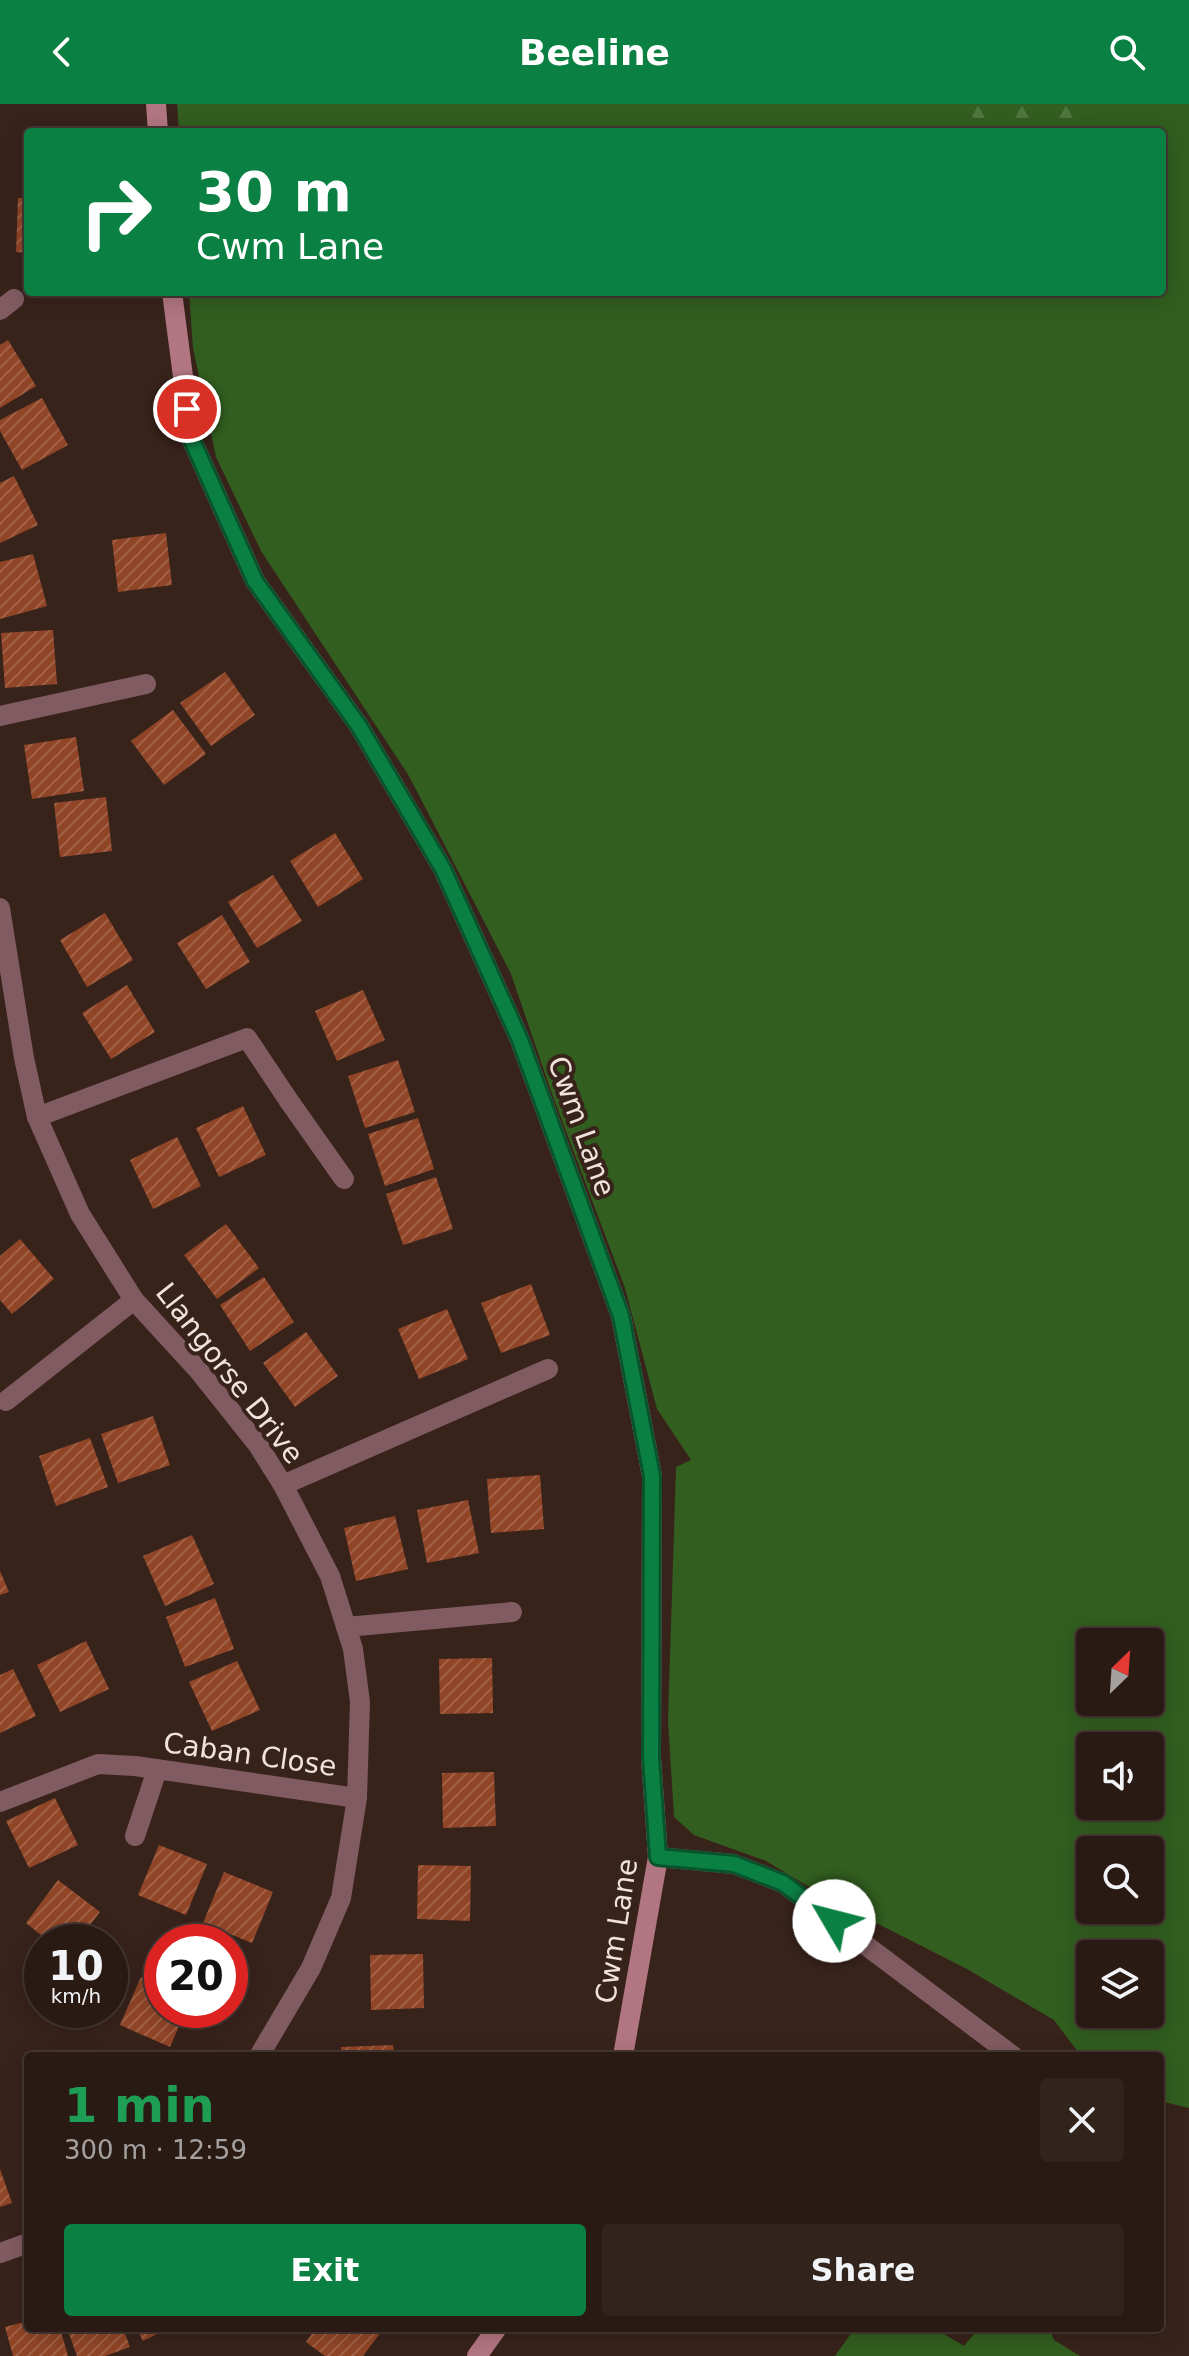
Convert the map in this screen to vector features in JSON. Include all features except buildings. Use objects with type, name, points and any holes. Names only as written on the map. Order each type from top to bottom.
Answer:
[{"type":"street","points":[[156,104],[158,128]]},
{"type":"street","name":"Cwm Lane","points":[[173,296],[191,438],[255,581],[359,726],[443,869],[520,1040],[621,1316],[652,1476],[651,1758],[658,1857],[624,2052]]},
{"type":"street","points":[[0,716],[146,684]]},
{"type":"street","name":"Llangorse Drive","points":[[0,908],[24,1058],[37,1117],[80,1214],[134,1300],[199,1371],[258,1445],[283,1485],[330,1576],[353,1649],[360,1702],[357,1798],[341,1898],[311,1968],[261,2052]]},
{"type":"street","points":[[37,1117],[247,1038],[344,1179]]},
{"type":"street","points":[[6,1401],[134,1300]]},
{"type":"street","points":[[283,1485],[548,1369]]},
{"type":"street","points":[[346,1627],[512,1612]]},
{"type":"street","name":"Caban Close","points":[[0,1802],[98,1764],[135,1766],[357,1798]]},
{"type":"street","points":[[135,1836],[157,1770]]},
{"type":"street","points":[[658,1857],[734,1864],[783,1883],[1008,2052]]},
{"type":"street","points":[[0,2253],[24,2244]]},
{"type":"street","points":[[477,2356],[494,2332]]},
{"type":"green space","points":[[177,104],[949,104],[978,120],[1087,120],[1110,104],[1189,104],[1189,2108],[1164,2102],[1164,2052],[1078,2052],[1054,2020],[967,1969],[829,1899],[766,1861],[694,1835],[674,1817],[668,1720],[676,1467],[691,1460],[657,1409],[625,1288],[552,1094],[511,974],[409,776],[261,551],[216,457],[193,348],[189,296],[1166,296],[1166,128],[179,128]]},
{"type":"green space","points":[[949,104],[1110,104],[1087,120],[1033,128],[978,120]]},
{"type":"green space","points":[[852,2332],[941,2332],[964,2346],[976,2332],[1051,2332],[1054,2340],[1080,2356],[835,2356]]},
{"type":"route","points":[[187,409],[191,438],[255,581],[359,726],[443,869],[520,1040],[621,1316],[652,1476],[651,1758],[658,1857],[734,1864],[783,1883],[834,1921]]}]
